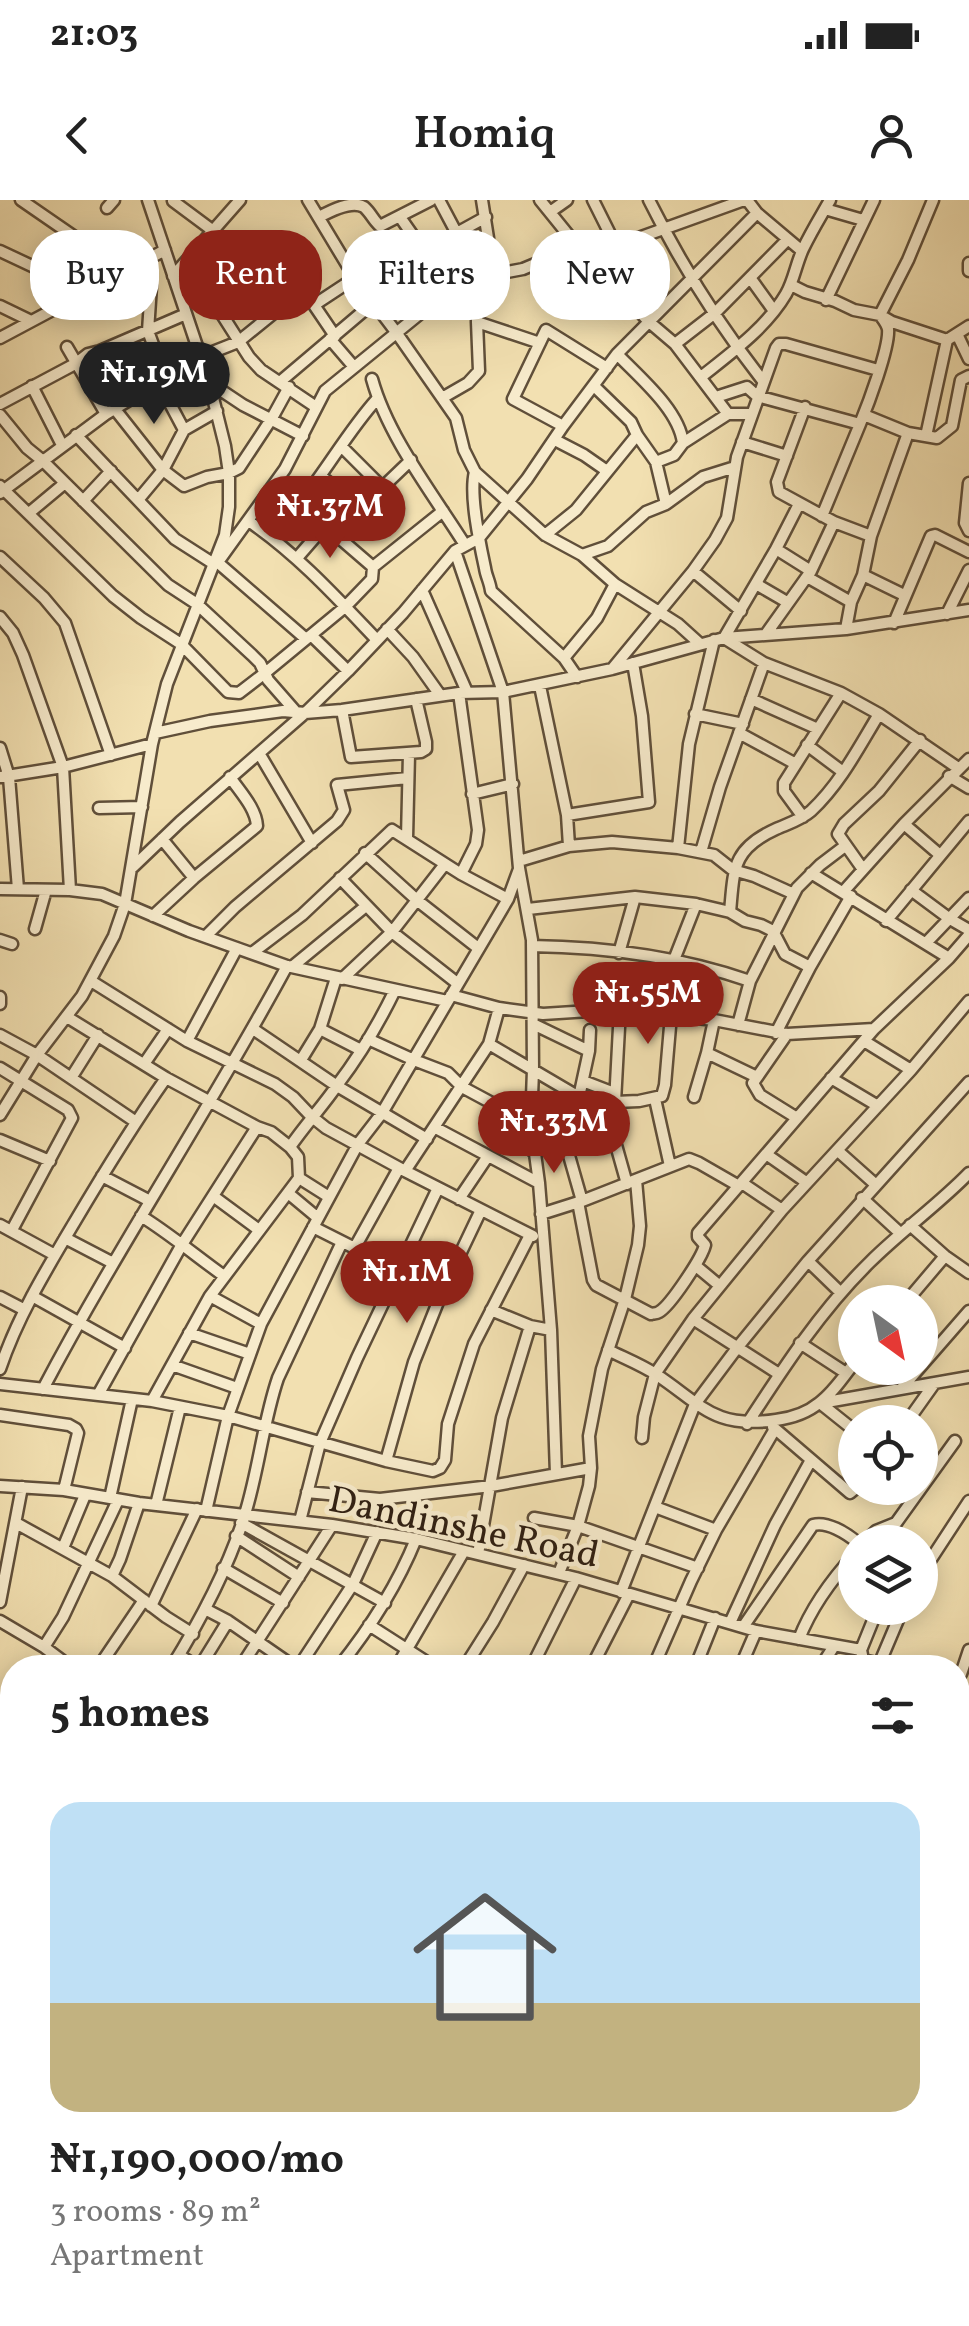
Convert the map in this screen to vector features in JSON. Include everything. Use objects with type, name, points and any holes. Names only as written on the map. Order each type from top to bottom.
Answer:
[{"type":"street","points":[[21,200],[65,230]]},
{"type":"street","points":[[148,200],[179,294]]},
{"type":"street","points":[[154,218],[173,200],[212,230],[240,200]]},
{"type":"street","points":[[308,200],[342,256]]},
{"type":"street","points":[[319,216],[355,201],[362,203],[380,226],[435,200],[455,230]]},
{"type":"street","points":[[482,200],[487,230]]},
{"type":"street","points":[[540,200],[565,230]]},
{"type":"street","points":[[550,212],[567,200]]},
{"type":"street","points":[[593,200],[608,230]]},
{"type":"street","points":[[650,200],[664,230],[745,200],[802,251]]},
{"type":"street","points":[[826,300],[874,200]]},
{"type":"street","points":[[880,315],[934,200]]},
{"type":"street","points":[[701,377],[774,311],[791,285],[802,251],[828,204],[863,220]]},
{"type":"street","points":[[132,868],[348,670],[460,548],[479,538],[509,504],[617,354],[757,214]]},
{"type":"street","points":[[400,217],[409,230]]},
{"type":"street","points":[[460,230],[486,217]]},
{"type":"street","points":[[675,344],[715,313],[787,240]]},
{"type":"street","points":[[670,241],[737,348],[763,381]]},
{"type":"street","points":[[159,252],[164,250]]},
{"type":"street","points":[[0,251],[30,265]]},
{"type":"street","points":[[969,263],[969,272]]},
{"type":"street","points":[[173,276],[179,269]]},
{"type":"street","points":[[751,279],[774,311]]},
{"type":"street","points":[[791,285],[854,310],[952,337],[969,359]]},
{"type":"street","points":[[0,306],[31,321]]},
{"type":"street","points":[[0,404],[88,354],[148,331],[179,312]]},
{"type":"street","points":[[822,516],[874,389],[888,330],[880,315]]},
{"type":"street","points":[[322,319],[354,366]]},
{"type":"street","points":[[149,320],[148,331],[162,380],[184,430]]},
{"type":"street","points":[[0,1115],[4,1100],[91,982],[114,936],[125,904],[153,738],[167,684],[226,534],[229,473],[217,411],[188,320]]},
{"type":"street","points":[[225,320],[261,370],[316,408]]},
{"type":"street","points":[[264,320],[238,342],[200,357],[110,411],[2,490],[120,602],[181,644],[228,692],[239,692],[346,607],[372,579],[373,567],[443,510]]},
{"type":"street","points":[[67,347],[110,411],[163,470],[184,486],[241,466],[272,418],[285,384],[351,320]]},
{"type":"street","points":[[386,320],[456,418],[464,450],[475,472],[545,535],[582,555],[615,584],[678,624],[700,643]]},
{"type":"street","points":[[216,562],[274,488],[332,384],[412,320]]},
{"type":"street","points":[[0,338],[31,321]]},
{"type":"street","points":[[648,321],[675,344],[728,414]]},
{"type":"street","points":[[442,398],[468,383],[479,371],[477,322],[540,343]]},
{"type":"street","points":[[926,436],[952,337],[969,326]]},
{"type":"street","points":[[563,426],[514,399],[546,330],[607,368]]},
{"type":"street","points":[[612,669],[694,572],[715,540],[726,518],[742,442],[776,348],[782,344],[878,370]]},
{"type":"street","points":[[617,354],[672,413],[683,443]]},
{"type":"street","points":[[716,397],[748,387],[758,396],[937,438],[952,426],[961,380],[969,376]]},
{"type":"street","points":[[372,379],[378,398],[443,510],[460,548],[503,692],[519,864],[532,946],[531,1124],[551,1330],[556,1474]]},
{"type":"street","points":[[209,382],[243,406],[303,436]]},
{"type":"street","points":[[32,386],[62,445]]},
{"type":"street","points":[[594,386],[631,422],[656,462],[666,504]]},
{"type":"street","points":[[299,504],[322,477],[360,417],[378,398]]},
{"type":"street","points":[[805,408],[776,487],[822,516],[872,536]]},
{"type":"street","points":[[138,500],[163,470],[184,430],[217,411]]},
{"type":"street","points":[[656,462],[674,454],[683,443],[728,414],[752,414]]},
{"type":"street","points":[[0,415],[26,448],[168,585],[197,604],[260,663],[268,680],[300,712]]},
{"type":"street","points":[[846,629],[851,602],[908,434]]},
{"type":"street","points":[[545,535],[576,510],[637,435]]},
{"type":"street","points":[[76,436],[175,538],[216,562],[348,670]]},
{"type":"street","points":[[555,440],[595,461],[607,472]]},
{"type":"street","points":[[742,442],[788,456]]},
{"type":"street","points":[[341,446],[382,486]]},
{"type":"street","points":[[335,533],[412,460]]},
{"type":"street","points":[[582,555],[608,546],[646,512],[666,504],[703,477],[735,466]]},
{"type":"street","points":[[83,500],[111,471]]},
{"type":"street","points":[[475,472],[473,489],[479,538],[491,591],[564,658],[577,677]]},
{"type":"street","points":[[322,477],[360,508]]},
{"type":"street","points":[[29,514],[65,483]]},
{"type":"street","points":[[969,483],[965,523],[969,531]]},
{"type":"street","points":[[274,488],[299,504],[373,567]]},
{"type":"street","points":[[678,848],[695,714],[718,639],[740,611],[799,504]]},
{"type":"street","points":[[250,522],[297,558],[376,640]]},
{"type":"street","points":[[766,634],[809,574],[834,522]]},
{"type":"street","points":[[297,558],[324,531],[335,533]]},
{"type":"street","points":[[894,623],[931,536],[969,552]]},
{"type":"street","points":[[776,549],[851,602]]},
{"type":"street","points":[[0,556],[65,623],[111,755]]},
{"type":"street","points":[[948,614],[969,570]]},
{"type":"street","points":[[694,572],[740,611]]},
{"type":"street","points":[[863,574],[904,595]]},
{"type":"street","points":[[564,658],[596,618],[615,584]]},
{"type":"street","points":[[756,584],[788,602]]},
{"type":"street","points":[[422,590],[463,692],[478,830],[476,844],[461,874]]},
{"type":"street","points":[[4,777],[111,755],[210,721],[282,711],[342,710],[463,692],[503,692],[612,669],[718,639],[846,629],[968,611]]},
{"type":"street","points":[[0,617],[23,655],[63,767],[70,890]]},
{"type":"street","points":[[387,630],[413,657],[440,696]]},
{"type":"street","points":[[718,639],[764,663],[841,693],[878,714],[920,740],[969,788]]},
{"type":"street","points":[[567,815],[649,802],[633,663]]},
{"type":"street","points":[[701,852],[764,663]]},
{"type":"street","points":[[540,686],[567,815],[568,846]]},
{"type":"street","points":[[803,817],[784,791],[784,783],[841,693]]},
{"type":"street","points":[[342,710],[352,758],[409,754],[421,752],[427,746],[416,699]]},
{"type":"street","points":[[751,699],[818,729]]},
{"type":"street","points":[[695,714],[741,729],[794,764]]},
{"type":"street","points":[[730,912],[734,870],[740,855],[756,839],[803,817],[814,807],[852,762],[878,714]]},
{"type":"street","points":[[862,868],[838,834],[840,829],[879,791],[920,740]]},
{"type":"street","points":[[807,746],[842,772]]},
{"type":"street","points":[[0,748],[18,889]]},
{"type":"street","points":[[259,753],[312,842]]},
{"type":"street","points":[[406,838],[409,754]]},
{"type":"street","points":[[797,1118],[760,1095],[754,1084],[757,1076],[862,868],[969,759]]},
{"type":"street","points":[[153,916],[258,826],[253,810],[230,778]]},
{"type":"street","points":[[206,936],[343,813],[336,786],[408,778]]},
{"type":"street","points":[[472,794],[513,784]]},
{"type":"street","points":[[99,808],[142,808]]},
{"type":"street","points":[[886,920],[969,821]]},
{"type":"street","points":[[904,824],[940,854]]},
{"type":"street","points":[[252,953],[302,915],[392,830],[508,899]]},
{"type":"street","points":[[162,839],[194,878]]},
{"type":"street","points":[[519,864],[568,846],[612,842],[678,848],[714,855],[734,870],[794,894]]},
{"type":"street","points":[[738,1025],[750,981],[794,894],[845,846]]},
{"type":"street","points":[[365,853],[478,948]]},
{"type":"street","points":[[302,1060],[320,1029],[339,978],[392,932],[445,864]]},
{"type":"street","points":[[108,1655],[166,1577],[201,1510],[237,1388],[261,1324],[358,1144],[414,1060],[508,899],[519,864]]},
{"type":"street","points":[[812,873],[949,958]]},
{"type":"street","points":[[340,878],[392,932],[457,983]]},
{"type":"street","points":[[0,889],[102,894],[290,966],[500,1008],[533,1019],[589,1050]]},
{"type":"street","points":[[35,928],[46,890]]},
{"type":"street","points":[[564,1138],[593,1280],[601,1289],[646,1312],[662,1311],[705,1248],[698,1232],[874,1030],[949,958],[969,932],[911,890]]},
{"type":"street","points":[[528,909],[634,897],[696,904],[730,912],[774,932],[785,954],[810,967]]},
{"type":"street","points":[[619,953],[634,897]]},
{"type":"street","points":[[926,943],[969,898]]},
{"type":"street","points":[[674,960],[696,904]]},
{"type":"street","points":[[43,1389],[113,1262],[290,966],[366,906]]},
{"type":"street","points":[[0,940],[12,944]]},
{"type":"street","points":[[532,946],[674,960],[750,981]]},
{"type":"street","points":[[187,1041],[236,948]]},
{"type":"street","points":[[91,982],[187,1041],[284,1090],[326,1128],[543,1241]]},
{"type":"street","points":[[290,1146],[338,1086],[395,990]]},
{"type":"street","points":[[642,1438],[655,1374],[693,1319],[806,1182],[965,1016],[969,1001]]},
{"type":"street","points":[[354,1249],[402,1169],[427,1139],[489,1044],[500,1008]]},
{"type":"street","points":[[533,1019],[620,1008],[714,1020],[781,1034],[874,1030]]},
{"type":"street","points":[[534,1154],[592,1124],[606,1113],[615,1098],[620,1008]]},
{"type":"street","points":[[583,1081],[615,1098],[662,1096],[671,1015]]},
{"type":"street","points":[[67,1017],[166,1078],[271,1132],[298,1157],[299,1178],[210,1296],[152,1401]]},
{"type":"street","points":[[694,1096],[714,1020]]},
{"type":"street","points":[[144,1064],[168,1029]]},
{"type":"street","points":[[253,1029],[427,1139]]},
{"type":"street","points":[[320,1029],[361,1050]]},
{"type":"street","points":[[489,1044],[578,1098],[590,1030]]},
{"type":"street","points":[[0,1035],[136,1122]]},
{"type":"street","points":[[71,1078],[98,1035]]},
{"type":"street","points":[[368,1039],[448,1073],[462,1087],[531,1124]]},
{"type":"street","points":[[864,1042],[912,1070]]},
{"type":"street","points":[[707,1053],[757,1076]]},
{"type":"street","points":[[0,1068],[71,1114],[70,1125],[12,1230]]},
{"type":"street","points":[[0,1370],[4,1348],[55,1255],[166,1078]]},
{"type":"street","points":[[831,1078],[878,1106]]},
{"type":"street","points":[[597,1655],[625,1593],[638,1548],[696,1404],[808,1261],[969,1082]]},
{"type":"street","points":[[655,1099],[670,1166]]},
{"type":"street","points":[[558,1574],[589,1486],[589,1436],[640,1226],[631,1182],[606,1113]]},
{"type":"street","points":[[98,1396],[181,1246],[257,1127]]},
{"type":"street","points":[[434,1128],[539,1183]]},
{"type":"street","points":[[0,1140],[50,1160]]},
{"type":"street","points":[[838,1151],[875,1184]]},
{"type":"street","points":[[766,1154],[806,1182]]},
{"type":"street","points":[[459,1198],[488,1156]]},
{"type":"street","points":[[541,1214],[693,1159],[782,1210]]},
{"type":"street","points":[[849,1285],[969,1173]]},
{"type":"street","points":[[102,1176],[150,1201]]},
{"type":"street","points":[[299,1178],[329,1197]]},
{"type":"street","points":[[300,1521],[320,1443],[438,1188]]},
{"type":"street","points":[[288,1193],[342,1242],[442,1292]]},
{"type":"street","points":[[213,1196],[259,1230]]},
{"type":"street","points":[[862,1198],[967,1267]]},
{"type":"street","points":[[386,1461],[414,1362],[480,1210]]},
{"type":"street","points":[[141,1216],[224,1276]]},
{"type":"street","points":[[0,1225],[55,1255]]},
{"type":"street","points":[[0,1384],[152,1401],[228,1416],[433,1471],[444,1465],[450,1414],[474,1344],[530,1235]]},
{"type":"street","points":[[65,1238],[113,1262]]},
{"type":"street","points":[[179,1654],[193,1634],[243,1519],[270,1400],[342,1242]]},
{"type":"street","points":[[920,1285],[945,1256]]},
{"type":"street","points":[[808,1261],[838,1290]]},
{"type":"street","points":[[696,1266],[720,1286]]},
{"type":"street","points":[[32,1296],[124,1348]]},
{"type":"street","points":[[210,1296],[261,1324]]},
{"type":"street","points":[[0,1297],[25,1310]]},
{"type":"street","points":[[746,1424],[800,1343],[838,1297]]},
{"type":"street","points":[[492,1310],[551,1330]]},
{"type":"street","points":[[901,1389],[969,1312]]},
{"type":"street","points":[[693,1319],[779,1374]]},
{"type":"street","points":[[478,1554],[502,1418],[530,1326]]},
{"type":"street","points":[[190,1333],[250,1354]]},
{"type":"street","points":[[800,1343],[838,1369]]},
{"type":"street","points":[[608,1350],[655,1374],[716,1416],[746,1424],[770,1425],[802,1414],[820,1403],[838,1383]]},
{"type":"street","points":[[172,1365],[237,1388]]},
{"type":"street","points":[[938,1383],[969,1376]]},
{"type":"street","points":[[820,1403],[927,1385]]},
{"type":"street","points":[[44,1647],[63,1618],[114,1499],[132,1399]]},
{"type":"street","points":[[820,1403],[838,1417]]},
{"type":"street","points":[[156,1505],[180,1407]]},
{"type":"street","points":[[0,1415],[76,1429],[64,1490]]},
{"type":"street","points":[[770,1425],[838,1483]]},
{"type":"street","points":[[659,1655],[770,1425]]},
{"type":"street","points":[[890,1525],[896,1523],[955,1440]]},
{"type":"street","points":[[730,1623],[810,1460]]},
{"type":"street","points":[[307,1492],[380,1499],[492,1486],[591,1468]]},
{"type":"street","name":"Dandinshe Road","points":[[0,1486],[64,1490],[243,1519],[300,1521],[377,1532],[576,1578],[756,1631],[861,1650],[862,1655]]},
{"type":"street","points":[[0,1602],[6,1542],[16,1523],[22,1487]]},
{"type":"street","points":[[64,1548],[85,1495]]},
{"type":"street","points":[[938,1548],[969,1500]]},
{"type":"street","points":[[112,1576],[140,1503]]},
{"type":"street","points":[[655,1507],[716,1530]]},
{"type":"street","points":[[534,1518],[578,1526],[698,1568]]},
{"type":"street","points":[[243,1519],[384,1603]]},
{"type":"street","points":[[16,1523],[112,1576],[193,1634]]},
{"type":"street","points":[[744,1627],[813,1525],[820,1523],[838,1530]]},
{"type":"street","points":[[248,1655],[332,1525]]},
{"type":"street","points":[[306,1655],[353,1584],[377,1532]]},
{"type":"street","points":[[236,1536],[300,1577]]},
{"type":"street","points":[[348,1655],[397,1582],[416,1540]]},
{"type":"street","points":[[405,1655],[464,1551]]},
{"type":"street","points":[[472,1655],[524,1565]]},
{"type":"street","points":[[223,1568],[284,1603]]},
{"type":"street","points":[[800,1640],[807,1620],[838,1573]]},
{"type":"street","points":[[538,1655],[576,1578]]},
{"type":"street","points":[[205,1608],[276,1655]]},
{"type":"street","points":[[700,1655],[714,1618]]},
{"type":"street","points":[[0,1621],[55,1655]]},
{"type":"street","points":[[208,1655],[228,1621]]},
{"type":"street","points":[[369,1625],[416,1655]]},
{"type":"street","points":[[861,1650],[871,1625]]},
{"type":"street","points":[[882,1655],[894,1625]]},
{"type":"street","points":[[746,1655],[756,1631]]},
{"type":"street","points":[[828,1655],[834,1646]]}]
